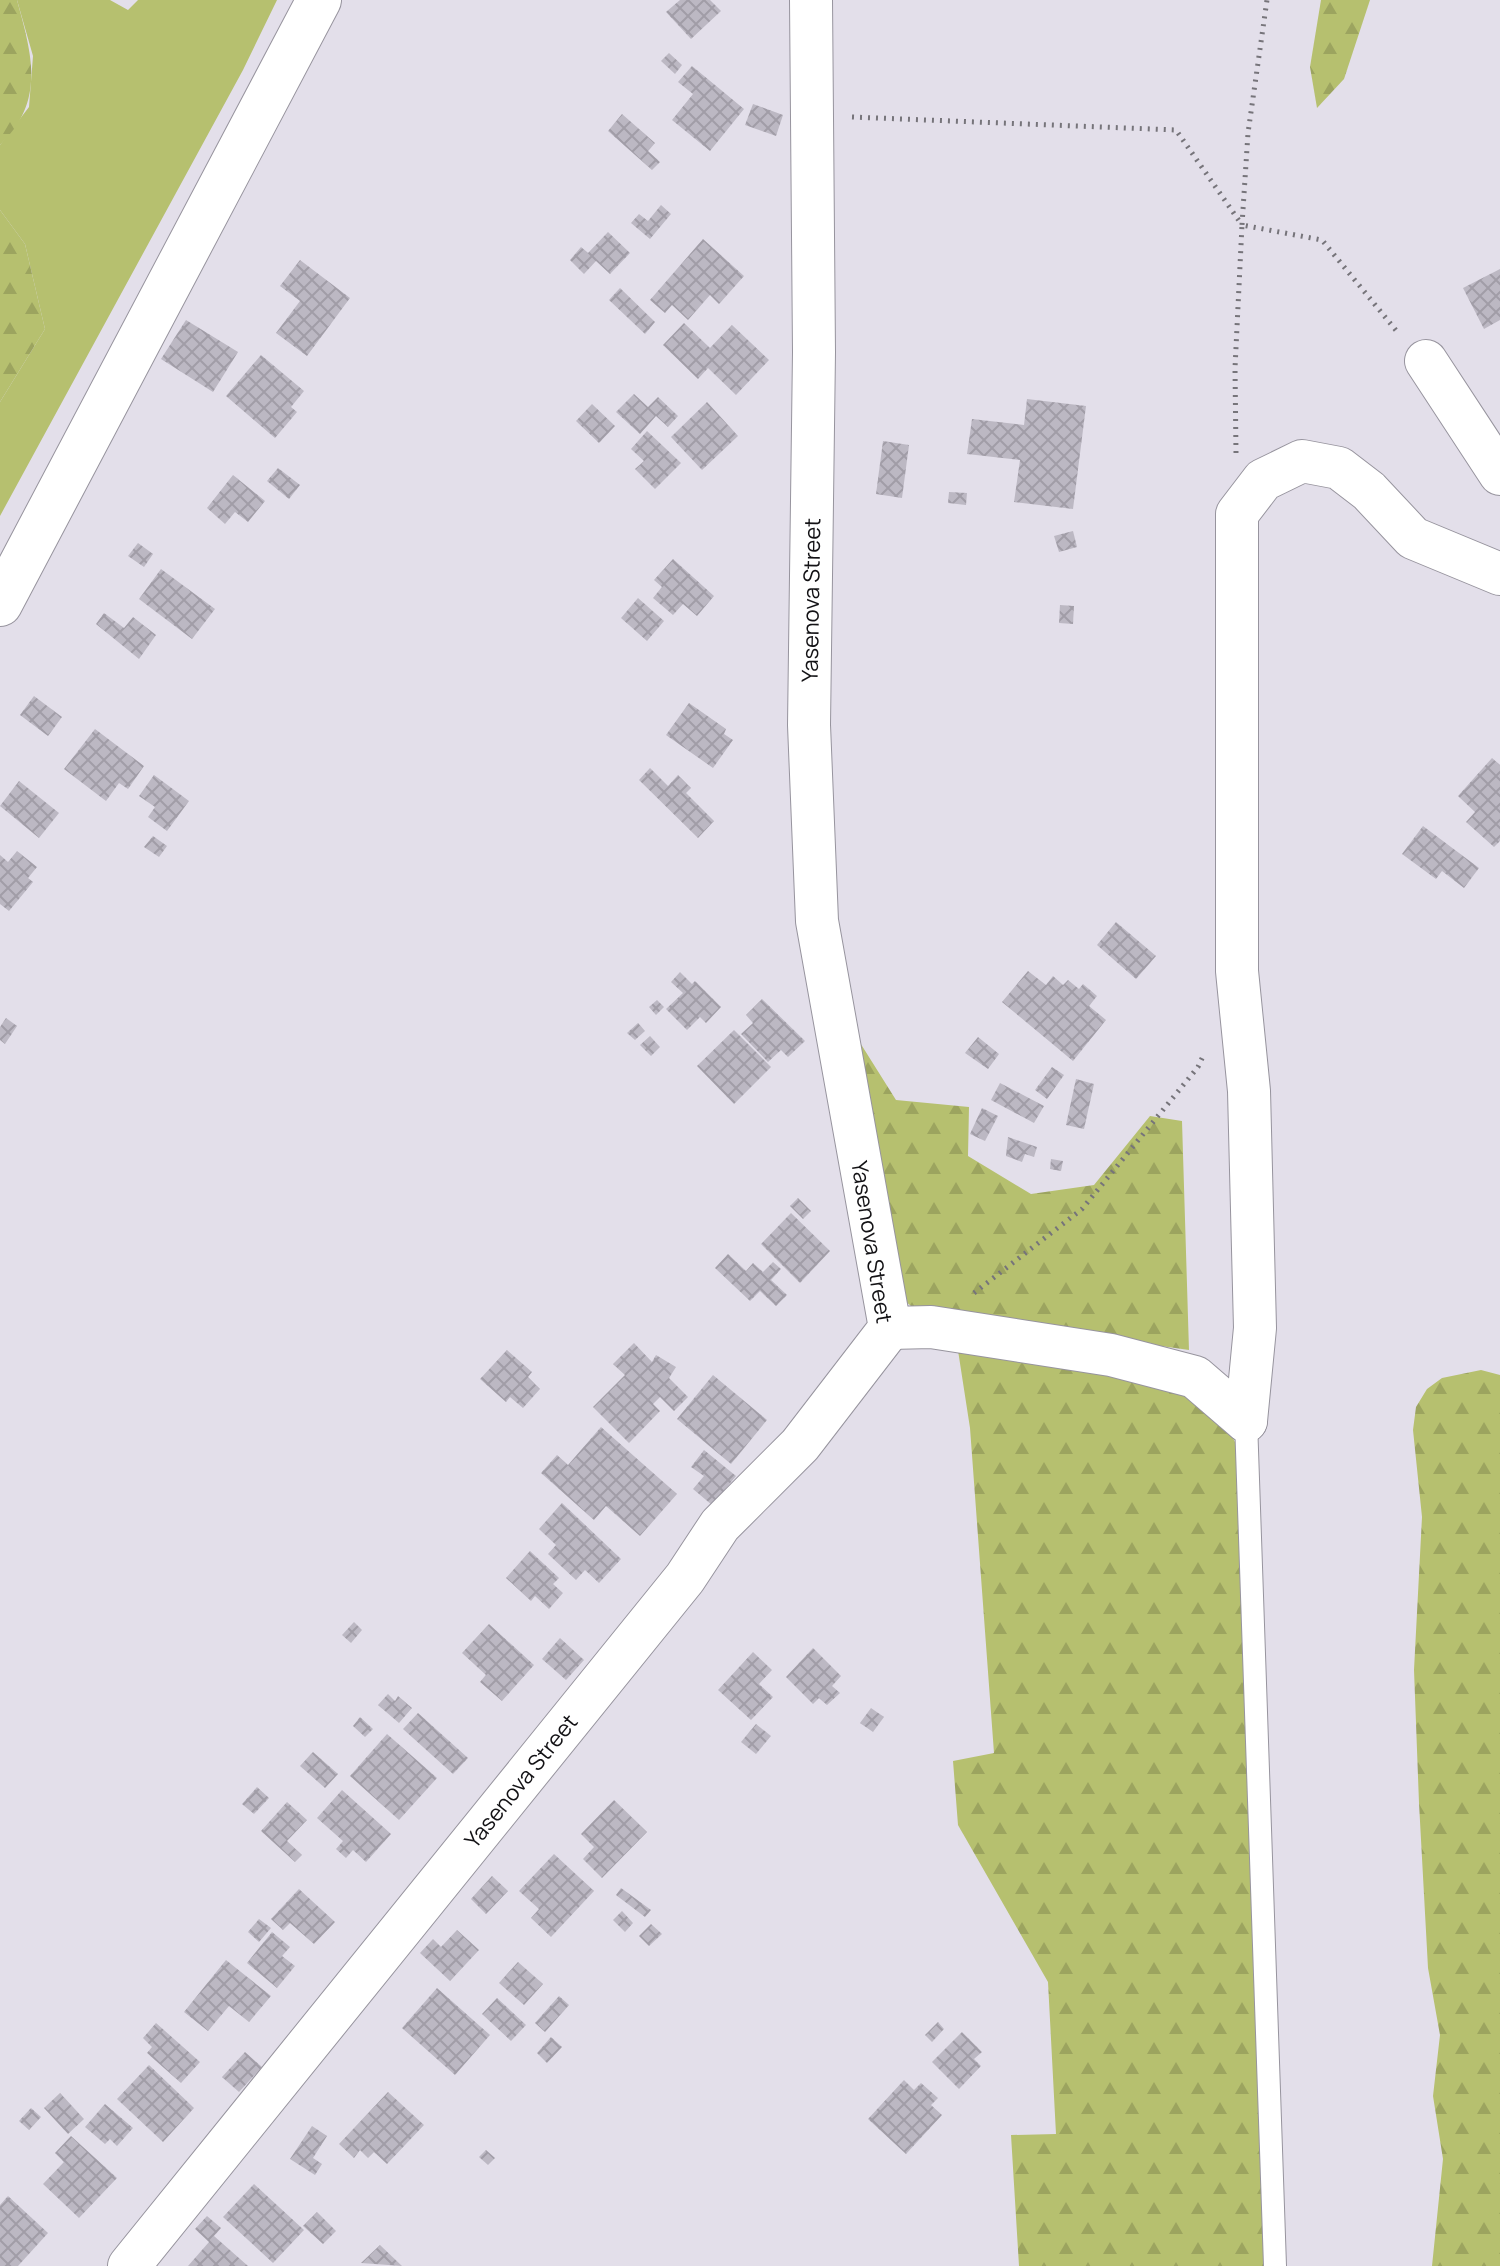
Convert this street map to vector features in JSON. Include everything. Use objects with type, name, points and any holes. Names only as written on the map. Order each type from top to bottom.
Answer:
[{"type":"street","points":[[0,604],[319,0]]},
{"type":"street","name":"Yasenova Street","points":[[129,2266],[685,1578],[720,1525],[800,1445],[890,1328],[817,921],[809,725],[814,115],[811,0]]},
{"type":"street","points":[[1426,361],[1500,474]]},
{"type":"street","points":[[1246,1421],[1255,1328],[1249,1091],[1237,971],[1237,514],[1263,480],[1302,461],[1339,468],[1369,491],[1413,538],[1500,574]]},
{"type":"street","points":[[890,1328],[931,1327],[1111,1355],[1195,1377],[1246,1421]]},
{"type":"lane","points":[[1246,1421],[1275,2266]]},
{"type":"path","points":[[1237,514],[1235,368],[1242,225],[1248,133],[1267,0]]},
{"type":"path","points":[[814,115],[1176,130],[1242,225],[1322,240],[1381,316],[1426,361]]},
{"type":"path","points":[[931,1327],[1082,1209],[1198,1067],[1209,1040]]},
{"type":"green space","points":[[0,0],[17,0],[27,40],[31,77],[24,112],[0,145]]},
{"type":"green space","points":[[17,0],[110,0],[128,10],[138,0],[277,0],[243,70],[0,516],[0,402],[45,329],[25,244],[0,210],[0,145],[29,107],[33,56]]},
{"type":"green space","points":[[1321,0],[1370,0],[1344,79],[1317,108],[1310,67]]},
{"type":"green space","points":[[0,210],[25,244],[45,329],[0,402]]},
{"type":"green space","points":[[847,1022],[896,1100],[969,1107],[968,1156],[1031,1194],[1094,1185],[1150,1116],[1182,1121],[1189,1350],[917,1311],[893,1291]]},
{"type":"green space","points":[[957,1344],[1187,1381],[1220,1412],[1240,1452],[1264,2266],[1019,2266],[1011,2135],[1056,2134],[1048,1982],[958,1825],[953,1761],[994,1753],[970,1428]]},
{"type":"green space","points":[[1481,1370],[1500,1375],[1500,2266],[1432,2266],[1443,2159],[1433,2096],[1440,2035],[1428,1968],[1419,1803],[1414,1670],[1422,1517],[1413,1430],[1416,1407],[1427,1389],[1442,1378]]},
{"type":"building","points":[[680,0],[710,0],[721,11],[691,39],[666,12]]},
{"type":"building","points":[[669,53],[682,65],[675,74],[661,61]]},
{"type":"building","points":[[692,66],[744,109],[710,151],[672,120],[693,94],[678,82]]},
{"type":"building","points":[[753,104],[783,115],[776,136],[745,125]]},
{"type":"building","points":[[622,114],[655,143],[648,151],[660,162],[652,170],[608,131]]},
{"type":"building","points":[[661,205],[671,214],[650,239],[631,223],[639,214],[648,221]]},
{"type":"building","points":[[608,232],[630,253],[610,274],[596,261],[584,274],[570,260],[581,247],[588,253]]},
{"type":"building","points":[[703,239],[744,276],[719,304],[710,295],[688,320],[672,305],[665,313],[650,300]]},
{"type":"building","points":[[300,260],[350,298],[307,356],[276,333],[300,301],[280,286]]},
{"type":"building","points":[[1500,269],[1500,320],[1484,329],[1463,288]]},
{"type":"building","points":[[620,288],[655,322],[645,334],[609,300]]},
{"type":"building","points":[[186,320],[238,352],[213,392],[161,359]]},
{"type":"building","points":[[684,323],[710,348],[732,325],[769,360],[736,395],[708,368],[698,379],[663,345]]},
{"type":"building","points":[[261,355],[304,391],[291,407],[297,412],[275,438],[226,396]]},
{"type":"building","points":[[634,394],[648,407],[658,397],[678,416],[668,427],[656,416],[640,434],[616,412]]},
{"type":"building","points":[[1027,399],[1086,406],[1073,509],[1014,502],[1020,460],[967,454],[972,419],[1024,425]]},
{"type":"building","points":[[707,402],[738,436],[702,470],[671,437]]},
{"type":"building","points":[[592,404],[615,426],[599,443],[576,421]]},
{"type":"building","points":[[647,431],[681,463],[655,489],[635,469],[644,461],[631,449]]},
{"type":"building","points":[[883,441],[909,445],[902,498],[876,494]]},
{"type":"building","points":[[278,468],[300,485],[289,499],[267,481]]},
{"type":"building","points":[[233,475],[265,501],[248,522],[235,512],[225,524],[207,508]]},
{"type":"building","points":[[949,492],[967,493],[966,505],[948,503]]},
{"type":"building","points":[[1073,531],[1077,547],[1059,552],[1054,536]]},
{"type":"building","points":[[138,543],[153,554],[144,567],[128,556]]},
{"type":"building","points":[[673,559],[714,596],[697,616],[683,604],[673,615],[653,598],[662,587],[654,580]]},
{"type":"building","points":[[161,569],[215,609],[192,639],[139,599]]},
{"type":"building","points":[[638,598],[664,621],[647,641],[621,618]]},
{"type":"building","points":[[1060,605],[1074,606],[1073,624],[1059,623]]},
{"type":"building","points":[[104,613],[124,628],[133,617],[156,635],[139,659],[96,624]]},
{"type":"building","points":[[34,696],[62,717],[48,736],[20,715]]},
{"type":"building","points":[[689,703],[726,729],[724,734],[733,740],[713,768],[666,735]]},
{"type":"building","points":[[95,729],[144,766],[128,789],[119,783],[106,801],[64,769]]},
{"type":"building","points":[[1492,758],[1500,765],[1500,841],[1494,847],[1466,822],[1475,812],[1458,796]]},
{"type":"building","points":[[650,768],[668,786],[678,775],[691,788],[686,793],[714,821],[698,838],[639,780]]},
{"type":"building","points":[[154,775],[189,801],[167,831],[148,817],[155,807],[139,796]]},
{"type":"building","points":[[19,781],[59,813],[39,838],[0,806]]},
{"type":"building","points":[[1423,826],[1479,868],[1464,888],[1442,871],[1436,879],[1402,854]]},
{"type":"building","points":[[153,836],[167,846],[159,857],[144,847]]},
{"type":"building","points":[[17,851],[37,867],[28,878],[33,882],[9,911],[0,904],[0,855],[8,862]]},
{"type":"building","points":[[1116,922],[1156,956],[1136,979],[1097,945]]},
{"type":"building","points":[[1028,971],[1046,985],[1053,976],[1063,985],[1068,980],[1079,989],[1083,984],[1097,996],[1089,1006],[1106,1020],[1073,1061],[1002,1002]]},
{"type":"building","points":[[680,972],[692,984],[695,981],[721,1007],[706,1023],[700,1017],[687,1030],[666,1009],[683,993],[671,982]]},
{"type":"building","points":[[762,999],[805,1041],[788,1057],[781,1050],[768,1062],[741,1034],[753,1023],[746,1015]]},
{"type":"building","points":[[657,1000],[664,1007],[656,1015],[649,1007]]},
{"type":"building","points":[[6,1018],[17,1026],[5,1044],[0,1040],[0,1027]]},
{"type":"building","points":[[638,1023],[645,1031],[635,1040],[627,1033]]},
{"type":"building","points":[[734,1030],[771,1067],[734,1104],[697,1066]]},
{"type":"building","points":[[650,1036],[660,1047],[651,1056],[640,1045]]},
{"type":"building","points":[[978,1037],[999,1054],[988,1069],[965,1053]]},
{"type":"building","points":[[1052,1067],[1064,1075],[1047,1099],[1035,1090]]},
{"type":"building","points":[[1076,1079],[1094,1084],[1084,1129],[1066,1125]]},
{"type":"building","points":[[1000,1083],[1044,1106],[1034,1123],[991,1100]]},
{"type":"building","points":[[982,1108],[998,1116],[985,1141],[970,1134]]},
{"type":"building","points":[[1008,1137],[1037,1147],[1034,1157],[1025,1154],[1022,1162],[1006,1156]]},
{"type":"building","points":[[1051,1159],[1063,1161],[1061,1171],[1050,1169]]},
{"type":"building","points":[[798,1198],[811,1211],[803,1219],[790,1206]]},
{"type":"building","points":[[791,1213],[830,1251],[800,1283],[761,1244]]},
{"type":"building","points":[[728,1254],[746,1271],[753,1263],[763,1272],[773,1262],[781,1269],[771,1280],[787,1295],[776,1306],[760,1291],[750,1301],[715,1268]]},
{"type":"building","points":[[634,1343],[652,1362],[656,1355],[676,1367],[669,1378],[688,1397],[674,1411],[660,1397],[653,1404],[660,1411],[629,1443],[593,1407],[625,1375],[613,1364]]},
{"type":"building","points":[[507,1350],[532,1372],[528,1377],[540,1389],[523,1408],[510,1397],[506,1402],[480,1379]]},
{"type":"building","points":[[713,1375],[767,1420],[731,1464],[677,1419]]},
{"type":"building","points":[[601,1427],[677,1494],[640,1536],[606,1506],[594,1520],[541,1473],[557,1455],[568,1465]]},
{"type":"building","points":[[704,1450],[736,1476],[712,1505],[693,1489],[704,1476],[691,1467]]},
{"type":"building","points":[[562,1503],[621,1559],[599,1583],[585,1570],[576,1580],[548,1554],[556,1545],[539,1529]]},
{"type":"building","points":[[530,1551],[559,1578],[553,1584],[563,1593],[549,1609],[535,1596],[531,1601],[506,1578]]},
{"type":"building","points":[[354,1622],[362,1630],[351,1643],[342,1635]]},
{"type":"building","points":[[489,1624],[534,1665],[502,1701],[480,1682],[486,1675],[462,1653]]},
{"type":"building","points":[[560,1638],[584,1660],[566,1680],[542,1659]]},
{"type":"building","points":[[813,1648],[841,1676],[832,1686],[840,1693],[827,1705],[819,1698],[813,1704],[786,1677]]},
{"type":"building","points":[[753,1652],[772,1670],[759,1684],[773,1697],[751,1720],[718,1690]]},
{"type":"building","points":[[388,1694],[395,1701],[398,1696],[412,1708],[399,1723],[378,1705]]},
{"type":"building","points":[[871,1708],[884,1717],[873,1732],[860,1723]]},
{"type":"building","points":[[418,1713],[468,1758],[453,1774],[403,1729]]},
{"type":"building","points":[[360,1717],[373,1729],[365,1737],[353,1726]]},
{"type":"building","points":[[756,1724],[771,1736],[756,1754],[741,1742]]},
{"type":"building","points":[[387,1734],[437,1778],[399,1820],[350,1776]]},
{"type":"building","points":[[313,1752],[338,1774],[325,1788],[300,1766]]},
{"type":"building","points":[[257,1787],[269,1798],[254,1814],[242,1804]]},
{"type":"building","points":[[342,1790],[391,1834],[366,1862],[353,1850],[346,1858],[336,1849],[343,1841],[317,1818]]},
{"type":"building","points":[[614,1800],[647,1832],[602,1878],[583,1859],[594,1847],[581,1834]]},
{"type":"building","points":[[287,1802],[307,1820],[287,1841],[302,1855],[295,1862],[261,1831]]},
{"type":"building","points":[[554,1854],[594,1891],[551,1937],[531,1918],[539,1909],[519,1891]]},
{"type":"building","points":[[492,1876],[508,1891],[486,1914],[471,1899]]},
{"type":"building","points":[[621,1888],[651,1910],[645,1917],[616,1895]]},
{"type":"building","points":[[299,1889],[335,1922],[314,1944],[290,1923],[283,1930],[271,1919]]},
{"type":"building","points":[[622,1911],[633,1923],[625,1932],[613,1920]]},
{"type":"building","points":[[259,1919],[271,1928],[259,1942],[248,1932]]},
{"type":"building","points":[[651,1924],[662,1934],[649,1946],[639,1936]]},
{"type":"building","points":[[457,1930],[479,1950],[450,1981],[420,1953],[433,1939],[441,1947]]},
{"type":"building","points":[[272,1932],[290,1947],[282,1956],[295,1966],[277,1988],[247,1963]]},
{"type":"building","points":[[226,1960],[271,1996],[249,2022],[229,2006],[208,2031],[184,2012]]},
{"type":"building","points":[[518,1962],[543,1984],[524,2005],[499,1983]]},
{"type":"building","points":[[437,1988],[490,2035],[455,2075],[402,2028]]},
{"type":"building","points":[[559,1996],[569,2005],[545,2032],[535,2023]]},
{"type":"building","points":[[497,1998],[526,2025],[511,2041],[482,2014]]},
{"type":"building","points":[[938,2022],[944,2029],[932,2042],[925,2035]]},
{"type":"building","points":[[156,2023],[200,2062],[181,2083],[147,2053],[152,2047],[143,2038]]},
{"type":"building","points":[[962,2032],[982,2052],[974,2059],[981,2066],[959,2089],[932,2062]]},
{"type":"building","points":[[551,2037],[562,2047],[547,2063],[537,2053]]},
{"type":"building","points":[[245,2052],[262,2067],[239,2092],[222,2077]]},
{"type":"building","points":[[149,2065],[194,2108],[163,2142],[117,2099]]},
{"type":"building","points":[[904,2080],[914,2090],[921,2083],[938,2098],[931,2105],[942,2115],[906,2154],[868,2119]]},
{"type":"building","points":[[388,2092],[424,2125],[387,2164],[374,2152],[368,2158],[360,2150],[354,2158],[339,2144]]},
{"type":"building","points":[[60,2093],[84,2119],[68,2134],[44,2108]]},
{"type":"building","points":[[105,2104],[133,2128],[117,2146],[110,2139],[105,2144],[85,2127]]},
{"type":"building","points":[[31,2108],[41,2117],[29,2130],[19,2121]]},
{"type":"building","points":[[312,2126],[327,2136],[313,2158],[322,2164],[315,2175],[290,2159]]},
{"type":"building","points":[[71,2136],[117,2178],[79,2218],[43,2184],[64,2162],[55,2153]]},
{"type":"building","points":[[486,2150],[495,2158],[488,2165],[479,2157]]},
{"type":"building","points":[[254,2184],[304,2230],[273,2263],[223,2217]]},
{"type":"building","points":[[8,2196],[48,2233],[18,2266],[0,2266],[0,2205]]},
{"type":"building","points":[[317,2212],[336,2231],[323,2244],[303,2226]]},
{"type":"building","points":[[207,2216],[221,2228],[214,2236],[248,2266],[188,2266],[209,2242],[195,2229]]},
{"type":"building","points":[[380,2245],[402,2266],[361,2263]]}]
